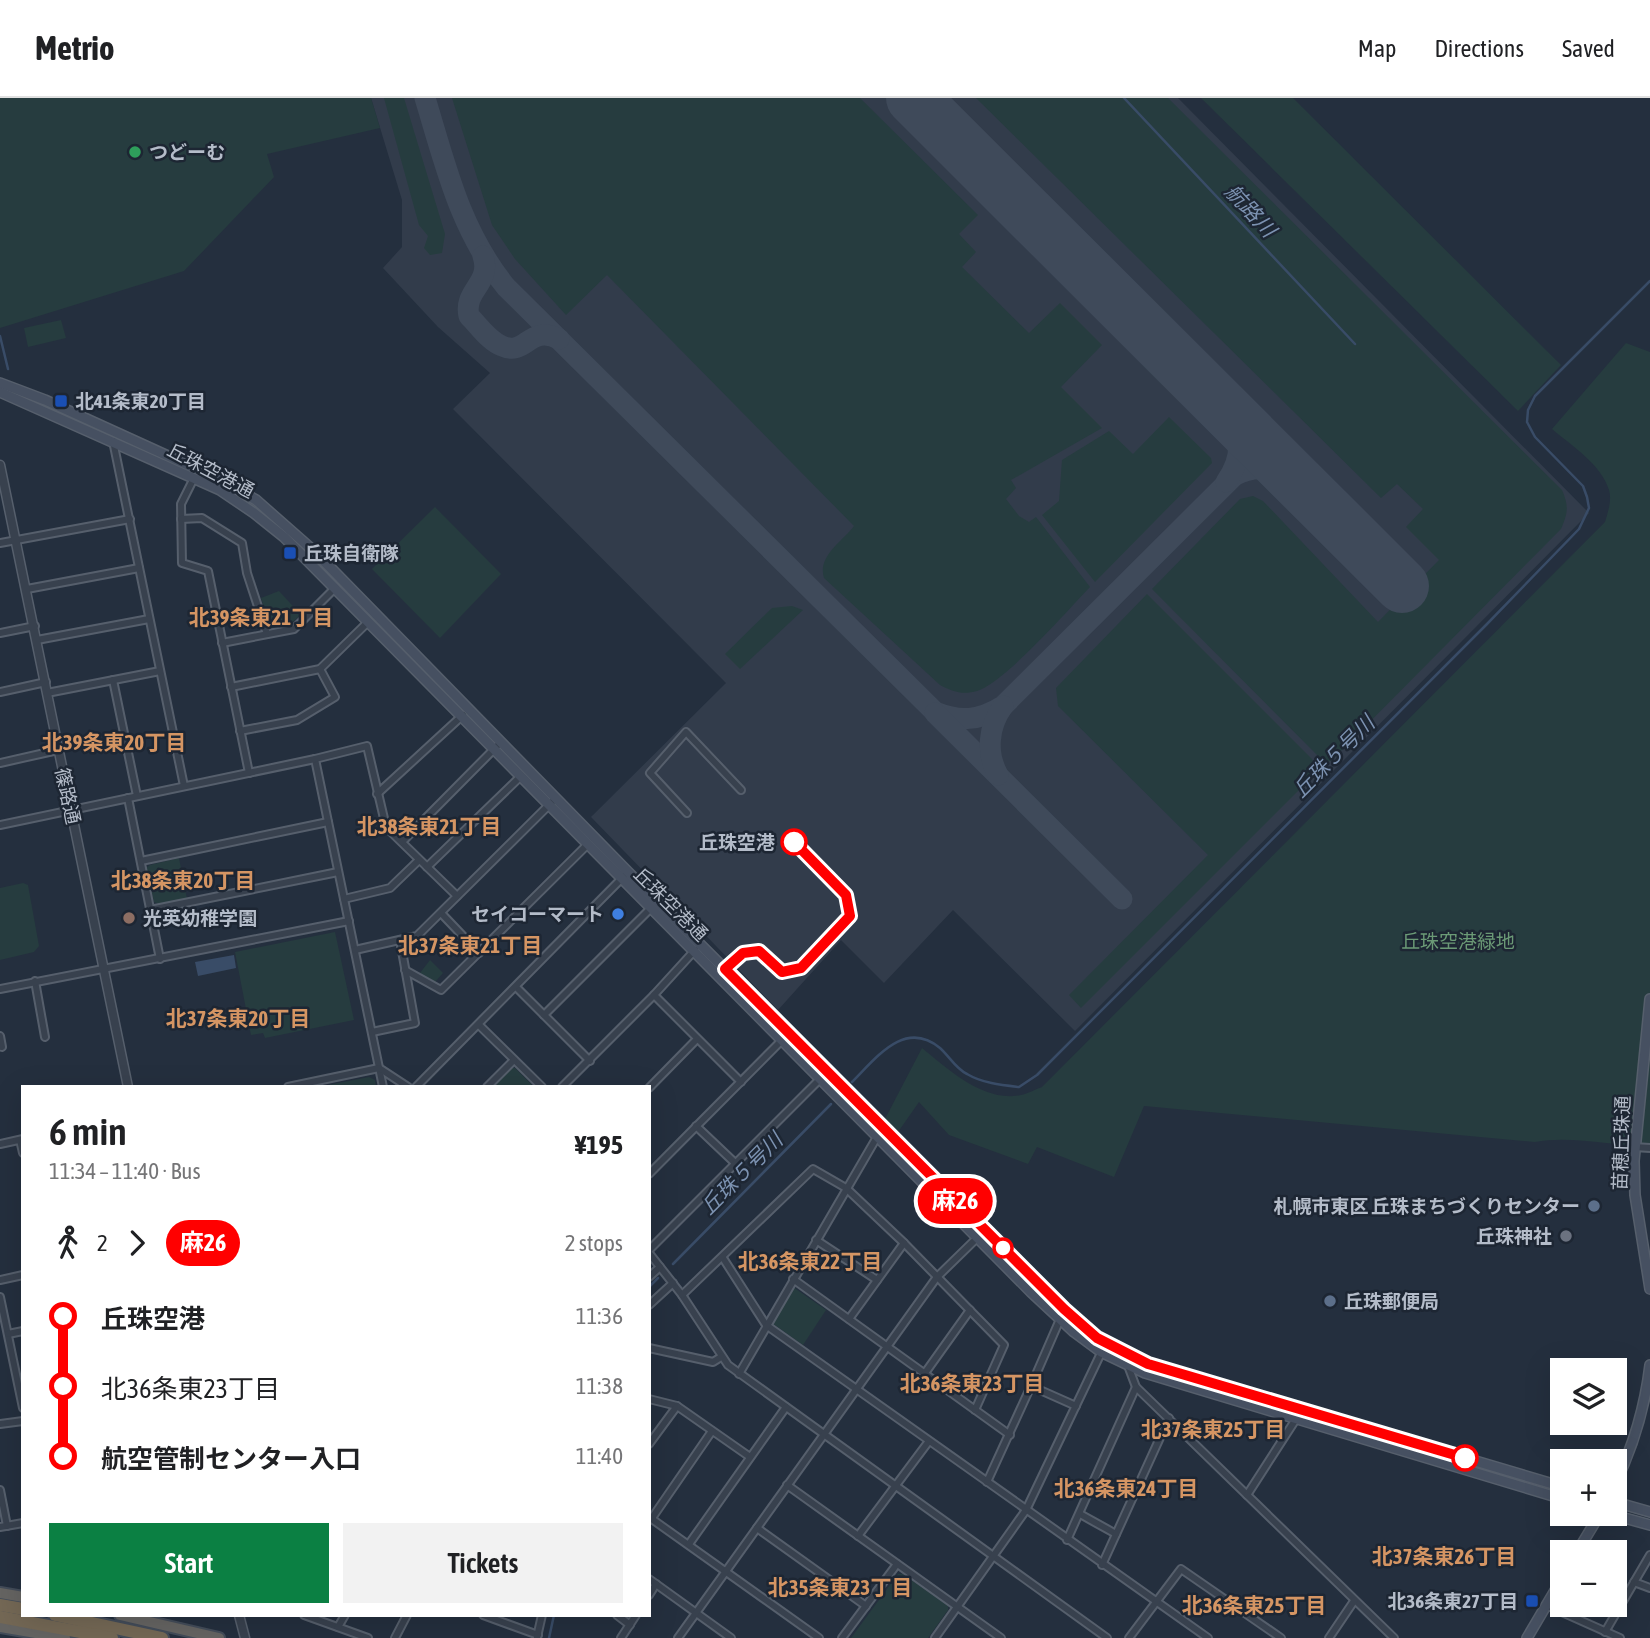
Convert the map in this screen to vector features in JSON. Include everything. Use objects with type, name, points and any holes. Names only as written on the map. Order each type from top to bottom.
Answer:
[{"type":"highway","points":[[0,1593],[21,1597]]},
{"type":"highway","points":[[0,1605],[21,1609]]},
{"type":"highway","points":[[64,1617],[162,1638]]},
{"type":"highway","points":[[129,1617],[219,1638]]},
{"type":"highway","points":[[0,1618],[112,1638]]},
{"type":"highway","points":[[0,1627],[16,1633],[65,1638]]},
{"type":"main road","name":"丘珠空港通","points":[[0,383],[46,400],[220,491],[285,537],[368,622],[465,713],[501,741],[587,845],[625,876],[651,908],[697,948]]},
{"type":"main road","name":"丘珠空港通","points":[[0,391],[225,482],[256,500],[315,552],[465,713],[493,749],[520,777],[552,802],[784,1037],[985,1230],[1102,1347],[1161,1368],[1550,1483]]},
{"type":"main road","name":"苗穂丘珠通","points":[[1650,999],[1634,1147],[1635,1195],[1650,1289]]},
{"type":"main road","name":"丘珠空港通","points":[[784,1037],[819,1080],[1060,1320],[1127,1365],[1145,1373],[1550,1495]]},
{"type":"main road","points":[[1627,1456],[1647,1388],[1650,1365]]},
{"type":"main road","points":[[1627,1506],[1650,1513]]},
{"type":"main road","points":[[1627,1519],[1650,1525]]},
{"type":"main road","points":[[1527,1638],[1550,1598]]},
{"type":"street","points":[[115,437],[184,786]]},
{"type":"street","name":"篠路通","points":[[0,465],[128,1085]]},
{"type":"street","points":[[194,478],[181,505],[182,563],[208,571],[249,773]]},
{"type":"street","points":[[181,519],[202,518],[242,542],[247,573],[267,634]]},
{"type":"street","points":[[0,543],[130,519]]},
{"type":"street","points":[[27,589],[139,568]]},
{"type":"street","points":[[222,643],[294,629],[335,589]]},
{"type":"street","points":[[37,640],[149,618]]},
{"type":"street","points":[[231,687],[320,669],[368,622]]},
{"type":"street","points":[[0,634],[35,626]]},
{"type":"street","points":[[240,732],[297,720],[335,697],[320,669]]},
{"type":"street","points":[[47,693],[160,671]]},
{"type":"street","points":[[113,680],[137,796]]},
{"type":"street","points":[[0,692],[46,682]]},
{"type":"street","points":[[377,794],[465,713]]},
{"type":"street","points":[[687,813],[650,774],[686,732],[741,790]]},
{"type":"street","points":[[402,842],[501,741]]},
{"type":"street","points":[[0,825],[367,746],[386,827],[457,896]]},
{"type":"street","points":[[0,763],[58,750]]},
{"type":"street","points":[[315,759],[383,1085]]},
{"type":"street","points":[[427,867],[520,777]]},
{"type":"street","points":[[128,798],[160,958]]},
{"type":"street","points":[[355,950],[417,936],[552,802]]},
{"type":"street","points":[[141,862],[328,822]]},
{"type":"street","points":[[405,970],[441,990],[587,845]]},
{"type":"street","points":[[344,899],[390,888],[419,860]]},
{"type":"street","points":[[150,910],[338,872]]},
{"type":"street","points":[[418,1085],[625,876]]},
{"type":"street","points":[[544,1015],[651,908]]},
{"type":"street","points":[[441,913],[479,953]]},
{"type":"street","points":[[0,989],[349,921]]},
{"type":"street","points":[[372,1032],[415,1023],[400,940]]},
{"type":"street","points":[[564,1085],[697,948]]},
{"type":"street","points":[[35,981],[46,1038]]},
{"type":"street","points":[[516,987],[590,1060]]},
{"type":"street","points":[[654,995],[741,1082]]},
{"type":"street","points":[[479,1025],[540,1085]]},
{"type":"street","points":[[0,1036],[2,1047]]},
{"type":"street","points":[[651,1172],[784,1037]]},
{"type":"street","points":[[651,1086],[697,1039]]},
{"type":"street","points":[[490,1085],[514,1060]]},
{"type":"street","points":[[298,1085],[379,1068],[405,1085]]},
{"type":"street","points":[[651,1249],[819,1080]]},
{"type":"street","points":[[696,1126],[735,1163]]},
{"type":"street","points":[[739,1374],[877,1137]]},
{"type":"street","points":[[0,1144],[21,1140]]},
{"type":"street","points":[[1634,1147],[1650,1148]]},
{"type":"street","points":[[682,1295],[813,1169],[846,1188],[904,1242],[1004,1345],[975,1410]]},
{"type":"street","points":[[677,1638],[937,1277],[985,1230]]},
{"type":"street","points":[[816,1240],[877,1280]]},
{"type":"street","points":[[849,1319],[904,1242]]},
{"type":"street","points":[[651,1254],[682,1295],[721,1357],[739,1374],[1107,1638]]},
{"type":"street","points":[[723,1258],[766,1325],[1208,1638]]},
{"type":"street","points":[[651,1275],[660,1266]]},
{"type":"street","points":[[0,1280],[21,1275]]},
{"type":"street","points":[[793,1279],[1010,1435]]},
{"type":"street","points":[[651,1302],[673,1283]]},
{"type":"street","points":[[0,1297],[3,1326],[8,1334],[21,1398]]},
{"type":"street","points":[[987,1482],[1064,1309]]},
{"type":"street","points":[[925,1373],[971,1310]]},
{"type":"street","points":[[8,1334],[21,1331]]},
{"type":"street","points":[[935,1638],[1026,1510],[1102,1347]]},
{"type":"street","points":[[651,1348],[713,1362],[721,1357]]},
{"type":"street","points":[[1126,1354],[1127,1365],[1136,1387],[1394,1638]]},
{"type":"street","points":[[1031,1386],[1076,1406]]},
{"type":"street","points":[[1067,1540],[1136,1387]]},
{"type":"street","points":[[651,1400],[677,1406],[750,1457]]},
{"type":"street","points":[[651,1441],[677,1406]]},
{"type":"street","points":[[689,1544],[786,1407]]},
{"type":"street","points":[[1102,1565],[1169,1418]]},
{"type":"street","points":[[1247,1495],[1296,1419]]},
{"type":"street","points":[[0,1424],[21,1421]]},
{"type":"street","points":[[651,1516],[712,1430]]},
{"type":"street","points":[[858,1536],[929,1441]]},
{"type":"street","points":[[787,1485],[1001,1638]]},
{"type":"street","points":[[0,1490],[3,1527],[21,1523]]},
{"type":"street","points":[[1080,1514],[1116,1534]]},
{"type":"street","points":[[651,1518],[819,1638]]},
{"type":"street","points":[[757,1528],[866,1606]]},
{"type":"street","points":[[1605,1632],[1650,1555]]},
{"type":"street","points":[[842,1638],[897,1564]]},
{"type":"street","points":[[1129,1638],[1181,1569],[1281,1638]]},
{"type":"street","points":[[651,1580],[731,1638]]},
{"type":"street","points":[[1634,1582],[1650,1588]]},
{"type":"street","points":[[651,1592],[656,1584]]},
{"type":"street","points":[[1329,1638],[1354,1601]]},
{"type":"street","points":[[1546,1605],[1620,1638]]},
{"type":"street","points":[[240,1617],[245,1638]]},
{"type":"street","points":[[310,1617],[369,1638]]},
{"type":"street","points":[[338,1627],[344,1617]]},
{"type":"street","points":[[395,1638],[406,1617]]},
{"type":"street","points":[[488,1617],[537,1637],[542,1617]]},
{"type":"street","points":[[620,1617],[630,1625]]},
{"type":"street","points":[[621,1638],[635,1617]]},
{"type":"shaded area","points":[[371,98],[1178,98],[1589,513],[1075,1031],[953,910],[884,983],[841,940],[778,1010],[591,817],[726,683],[453,409],[490,373],[438,327],[383,268],[402,247],[402,200]]},
{"type":"green space","points":[[0,98],[371,98],[380,128],[267,154],[274,177],[184,271],[0,328]]},
{"type":"green space","points":[[384,98],[404,98],[445,234],[442,253],[430,255],[424,248],[428,236],[419,225]]},
{"type":"green space","points":[[452,98],[860,98],[978,215],[959,234],[976,252],[962,267],[1029,333],[1060,303],[1102,345],[1061,387],[1102,428],[1011,480],[1016,488],[1006,499],[1019,516],[1029,522],[1036,517],[1090,587],[1035,645],[989,685],[977,691],[963,693],[940,685],[824,578],[824,563],[832,549],[854,526],[607,275],[566,315],[515,259],[492,225]]},
{"type":"green space","points":[[976,98],[1168,98],[1562,490],[1567,510],[1561,529],[1331,761],[1326,762],[1320,758],[1152,589],[1240,499],[1253,496],[1263,501],[1378,622],[1439,560],[1406,527],[1423,509],[1397,484],[1381,498]]},
{"type":"green space","points":[[1201,98],[1293,98],[1561,365],[1518,411]]},
{"type":"green space","points":[[61,320],[66,338],[28,347],[24,328]]},
{"type":"green space","name":"丘珠空港緑地","points":[[1626,343],[1650,352],[1650,1146],[1577,1140],[1535,1142],[1144,1106],[1114,1177],[1037,1147],[1028,1164],[949,1135],[919,1102],[898,1132],[885,1119],[922,1048],[967,1082],[994,1094],[1021,1095],[1042,1087],[1605,522],[1610,498],[1600,472],[1552,429]]},
{"type":"green space","points":[[1169,417],[1211,458],[1212,463],[1095,582],[1042,515],[1059,501],[1062,460],[1109,431],[1133,454]]},
{"type":"green space","points":[[435,507],[501,574],[440,638],[372,569]]},
{"type":"green space","points":[[279,591],[301,615],[290,624],[273,628],[261,598]]},
{"type":"green space","points":[[1147,594],[1312,759],[1316,767],[1313,776],[1081,1008],[1069,995],[1208,855],[1058,706],[1056,688]]},
{"type":"green space","points":[[792,606],[803,610],[740,669],[725,654],[772,608]]},
{"type":"green space","points":[[179,858],[187,899],[159,904],[154,902],[146,868]]},
{"type":"green space","points":[[23,883],[28,885],[39,946],[34,952],[0,960],[0,888]]},
{"type":"green space","points":[[335,932],[354,1020],[265,1038],[263,1033],[251,1035],[235,952]]},
{"type":"green space","points":[[430,960],[443,973],[435,982],[420,973]]},
{"type":"green space","points":[[515,1068],[532,1085],[495,1085]]},
{"type":"green space","points":[[369,1077],[375,1080],[376,1085],[329,1085]]},
{"type":"green space","points":[[793,1287],[826,1310],[803,1345],[772,1323]]},
{"type":"green space","points":[[898,1574],[903,1574],[948,1606],[948,1610],[928,1638],[851,1638]]},
{"type":"water","points":[[234,955],[236,968],[198,976],[195,962]]},
{"type":"waterway","name":"航路川","points":[[1124,98],[1355,344]]},
{"type":"waterway","name":"丘珠５号川","points":[[852,1082],[892,1045],[903,1039],[915,1038],[927,1040],[940,1048],[963,1072],[985,1082],[1019,1087],[1037,1075],[1487,624],[1579,529],[1589,508],[1583,486],[1535,437],[1527,422],[1528,410],[1535,396],[1650,281]]},
{"type":"waterway","points":[[0,336],[8,369]]},
{"type":"waterway","name":"丘珠５号川","points":[[673,1264],[831,1104]]},
{"type":"waterway","name":"丘珠５号川","points":[[651,1285],[658,1278]]},
{"type":"waterway","name":"丘珠５号川","points":[[549,1638],[554,1617]]},
{"type":"taxiway","points":[[425,98],[456,197],[477,243],[506,287],[935,712],[969,718],[986,715],[1003,706],[1234,476],[1250,470],[1266,469],[1297,481]]},
{"type":"taxiway","points":[[483,256],[484,274],[468,307],[469,316],[480,329],[497,344],[510,348],[541,335],[559,339]]},
{"type":"taxiway","points":[[1224,408],[1234,427],[1238,445],[1236,463],[1226,482]]},
{"type":"taxiway","points":[[998,775],[994,767],[990,740],[994,723],[1003,706]]},
{"type":"taxiway","points":[[935,713],[1122,899]]},
{"type":"runway","points":[[913,98],[1402,586]]},
{"type":"bus line","name":"麻26","points":[[794,842],[846,895],[850,916],[801,968],[782,972],[759,951],[743,953],[725,969],[1064,1309],[1097,1338],[1148,1364],[1465,1458]]},
{"type":"place","name":"つどーむ","points":[[135,152]]},
{"type":"place","name":"北41条東20丁目","points":[[61,401]]},
{"type":"place","name":"丘珠自衛隊","points":[[290,553]]},
{"type":"place","name":"丘珠空港","points":[[794,842]]},
{"type":"place","name":"セイコーマート","points":[[618,914]]},
{"type":"place","name":"光英幼稚学園","points":[[129,918]]},
{"type":"place","name":"札幌市東区 丘珠まちづくりセンター","points":[[1594,1206]]},
{"type":"place","name":"丘珠神社","points":[[1566,1236]]},
{"type":"place","name":"丘珠郵便局","points":[[1330,1301]]},
{"type":"place","name":"北36条東27丁目","points":[[1532,1601]]},
{"type":"district","name":"北39条東21丁目","points":[[261,617]]},
{"type":"district","name":"北39条東20丁目","points":[[114,742]]},
{"type":"district","name":"北38条東21丁目","points":[[429,826]]},
{"type":"district","name":"北38条東20丁目","points":[[183,880]]},
{"type":"district","name":"北37条東21丁目","points":[[470,945]]},
{"type":"district","name":"北37条東20丁目","points":[[238,1018]]},
{"type":"district","name":"北36条東22丁目","points":[[810,1261]]},
{"type":"district","name":"北36条東23丁目","points":[[972,1383]]},
{"type":"district","name":"北37条東25丁目","points":[[1213,1429]]},
{"type":"district","name":"北36条東24丁目","points":[[1126,1488]]},
{"type":"district","name":"北37条東26丁目","points":[[1444,1556]]},
{"type":"district","name":"北35条東23丁目","points":[[840,1587]]},
{"type":"district","name":"北36条東25丁目","points":[[1254,1605]]}]
